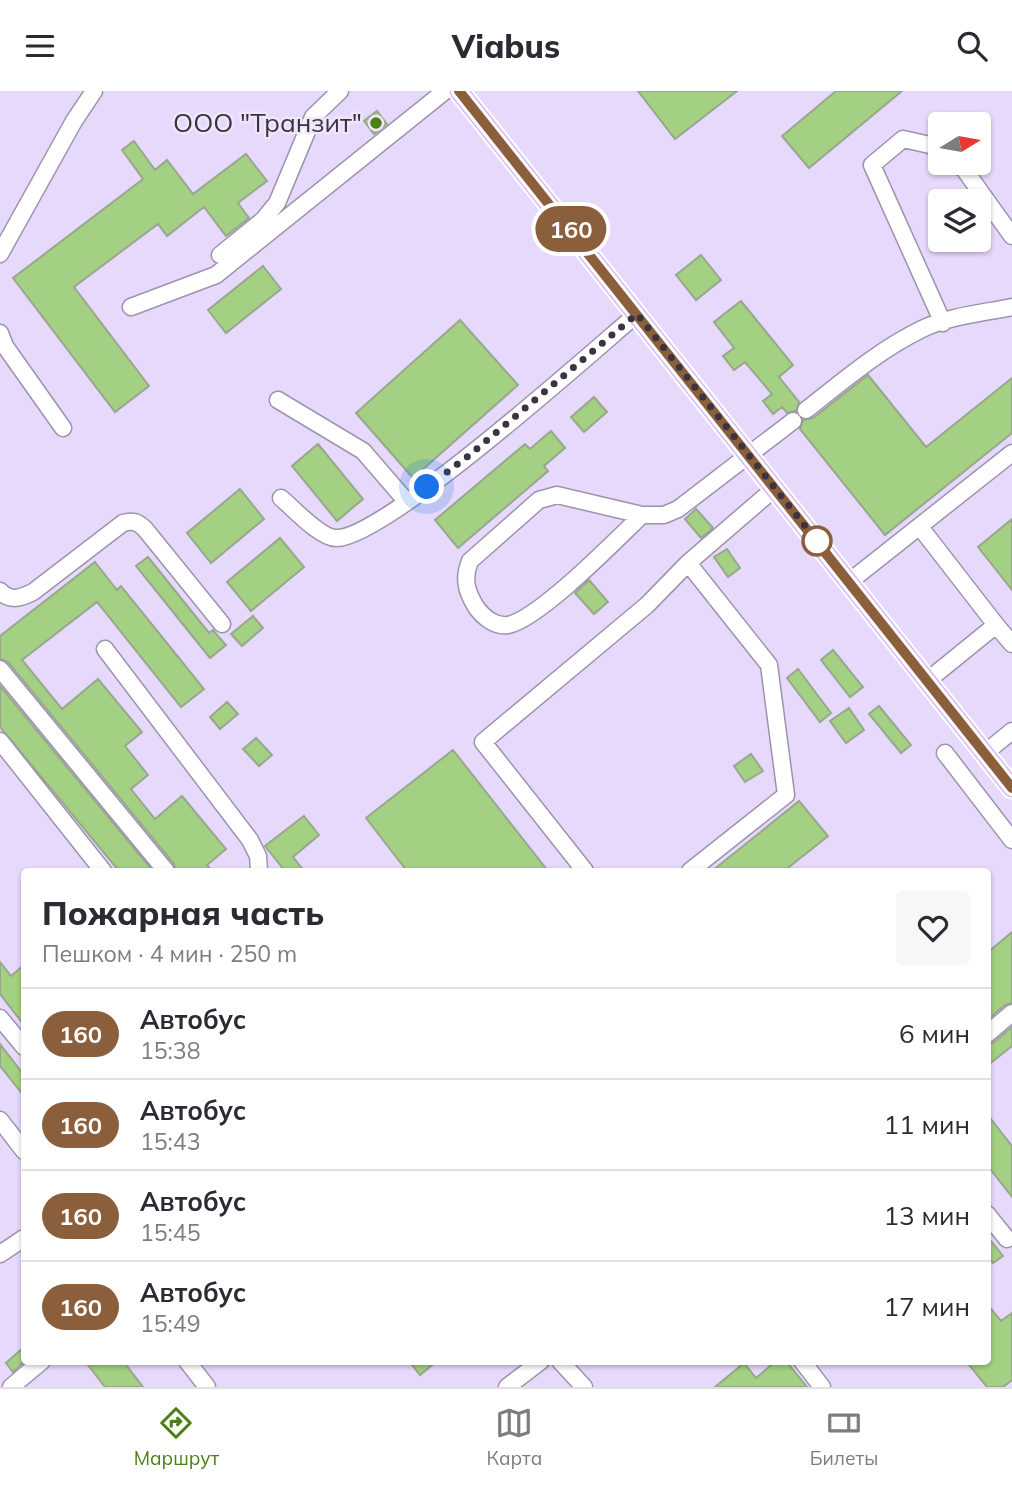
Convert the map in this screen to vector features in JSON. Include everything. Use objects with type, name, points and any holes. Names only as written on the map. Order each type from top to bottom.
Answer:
[{"type":"main road","points":[[459,91],[1012,788]]},
{"type":"street","points":[[0,254],[74,121],[94,91]]},
{"type":"street","points":[[220,255],[263,220],[277,203],[313,117],[340,91]]},
{"type":"street","points":[[131,307],[216,275],[445,91]]},
{"type":"street","points":[[928,145],[903,139],[872,165],[943,323]]},
{"type":"street","points":[[968,175],[1012,236]]},
{"type":"street","points":[[806,410],[873,358],[924,328],[1012,307]]},
{"type":"street","points":[[281,498],[326,536],[338,539],[369,528],[467,457],[637,314]]},
{"type":"street","points":[[0,333],[5,346],[63,428]]},
{"type":"street","points":[[278,400],[363,451],[407,502]]},
{"type":"street","points":[[642,515],[579,574],[525,618],[506,625],[491,622],[477,608],[466,586],[464,575],[470,561],[539,500],[557,495],[642,515],[664,515],[678,509],[793,421]]},
{"type":"street","points":[[849,582],[1012,453]]},
{"type":"street","points":[[583,868],[483,743],[647,605],[688,563],[775,488]]},
{"type":"street","points":[[0,591],[13,599],[22,598],[123,523],[130,521],[145,529],[222,624]]},
{"type":"street","points":[[920,527],[1012,644]]},
{"type":"street","points":[[688,563],[769,665],[786,795],[694,868]]},
{"type":"street","points":[[928,681],[996,625]]},
{"type":"street","points":[[106,649],[250,840],[258,856],[259,868]]},
{"type":"street","points":[[0,669],[164,868]]},
{"type":"street","points":[[985,753],[1012,731]]},
{"type":"street","points":[[0,741],[5,759],[100,868]]},
{"type":"street","points":[[945,753],[1012,839]]},
{"type":"street","points":[[991,1031],[1012,1013]]},
{"type":"street","points":[[0,1018],[21,1043]]},
{"type":"street","points":[[0,1120],[21,1147]]},
{"type":"street","points":[[991,1223],[1010,1240]]},
{"type":"street","points":[[0,1254],[21,1240]]},
{"type":"street","points":[[10,1387],[37,1365]]},
{"type":"street","points":[[190,1365],[207,1387]]},
{"type":"street","points":[[507,1387],[536,1365]]},
{"type":"street","points":[[564,1365],[583,1387]]},
{"type":"street","points":[[806,1365],[822,1387]]},
{"type":"shaded area","points":[[0,91],[1012,91],[1012,1387],[0,1387]]},
{"type":"building","points":[[638,91],[737,91],[675,139]]},
{"type":"building","points":[[836,91],[902,91],[809,168],[782,136]]},
{"type":"building","name":"ООО \"Транзит\"","points":[[377,111],[387,124],[374,134],[364,121]]},
{"type":"building","points":[[134,141],[155,170],[167,160],[193,194],[246,154],[267,181],[238,203],[249,218],[226,236],[204,207],[167,236],[158,224],[74,287],[149,386],[115,412],[13,278],[143,179],[122,150]]},
{"type":"building","points":[[701,255],[721,280],[696,300],[676,275]]},
{"type":"building","points":[[263,266],[281,289],[226,333],[208,310]]},
{"type":"building","points":[[741,301],[793,365],[779,377],[799,402],[796,411],[787,413],[782,407],[773,414],[763,401],[772,394],[745,362],[734,370],[723,356],[734,348],[714,322]]},
{"type":"building","points":[[460,320],[518,385],[413,478],[356,413]]},
{"type":"building","points":[[868,375],[926,447],[1012,378],[1012,433],[885,535],[800,429],[803,420],[813,418]]},
{"type":"building","points":[[594,397],[607,412],[584,432],[571,417]]},
{"type":"building","points":[[551,431],[565,448],[544,466],[548,471],[458,548],[435,520],[525,444],[530,449]]},
{"type":"building","points":[[318,444],[363,499],[337,521],[292,466]]},
{"type":"building","points":[[240,489],[264,519],[211,563],[187,533]]},
{"type":"building","points":[[696,509],[713,528],[701,538],[685,519]]},
{"type":"building","points":[[1012,519],[1012,590],[978,547]]},
{"type":"building","points":[[280,538],[304,567],[251,611],[227,582]]},
{"type":"building","points":[[727,549],[740,568],[728,577],[714,557]]},
{"type":"building","points":[[148,557],[209,633],[213,630],[226,645],[210,658],[136,566]]},
{"type":"building","points":[[95,562],[117,590],[121,586],[204,689],[181,707],[97,602],[22,660],[62,709],[98,679],[142,732],[125,746],[148,775],[131,789],[155,819],[182,796],[226,849],[207,865],[210,868],[175,868],[8,662],[0,659],[0,636]]},
{"type":"building","points":[[589,580],[608,602],[594,614],[575,593]]},
{"type":"building","points":[[253,616],[263,628],[242,646],[231,634]]},
{"type":"building","points":[[833,650],[863,687],[850,697],[821,660]]},
{"type":"building","points":[[798,669],[831,713],[820,722],[787,678]]},
{"type":"building","points":[[0,686],[151,868],[117,868],[0,727]]},
{"type":"building","points":[[227,702],[238,714],[220,729],[210,717]]},
{"type":"building","points":[[879,706],[911,745],[901,753],[869,714]]},
{"type":"building","points":[[849,708],[864,730],[846,743],[830,721]]},
{"type":"building","points":[[256,738],[272,755],[259,766],[243,749]]},
{"type":"building","points":[[453,750],[546,868],[405,868],[366,818]]},
{"type":"building","points":[[751,754],[763,771],[745,782],[734,766]]},
{"type":"building","points":[[799,801],[828,836],[788,868],[716,868]]},
{"type":"building","points":[[304,816],[319,835],[293,857],[302,868],[283,868],[265,846]]},
{"type":"building","points":[[1012,932],[1012,1003],[1005,1005],[991,1017],[991,950]]},
{"type":"building","points":[[0,962],[11,976],[21,968],[21,1021],[0,994]]},
{"type":"building","points":[[1012,1027],[1012,1046],[991,1063],[991,1043]]},
{"type":"building","points":[[0,1044],[21,1071],[21,1092],[0,1066]]},
{"type":"building","points":[[991,1119],[1012,1146],[1012,1197],[991,1170]]},
{"type":"building","points":[[991,1241],[1003,1256],[993,1263],[991,1261]]},
{"type":"building","points":[[991,1309],[1001,1321],[1012,1313],[1012,1380],[1003,1387],[987,1387],[969,1365],[991,1365]]},
{"type":"building","points":[[21,1350],[21,1365],[13,1372],[6,1363]]},
{"type":"building","points":[[88,1365],[126,1365],[143,1387],[105,1387]]},
{"type":"building","points":[[412,1365],[432,1365],[420,1375]]},
{"type":"building","points":[[742,1365],[746,1365],[756,1378],[771,1365],[789,1365],[807,1387],[715,1387]]},
{"type":"bus line","name":"160","points":[[459,91],[1012,788]]},
{"type":"place","name":"ООО \"Транзит\"","points":[[376,123]]},
{"type":"route","points":[[427,487],[467,457],[637,314],[820,545],[817,541]]}]
